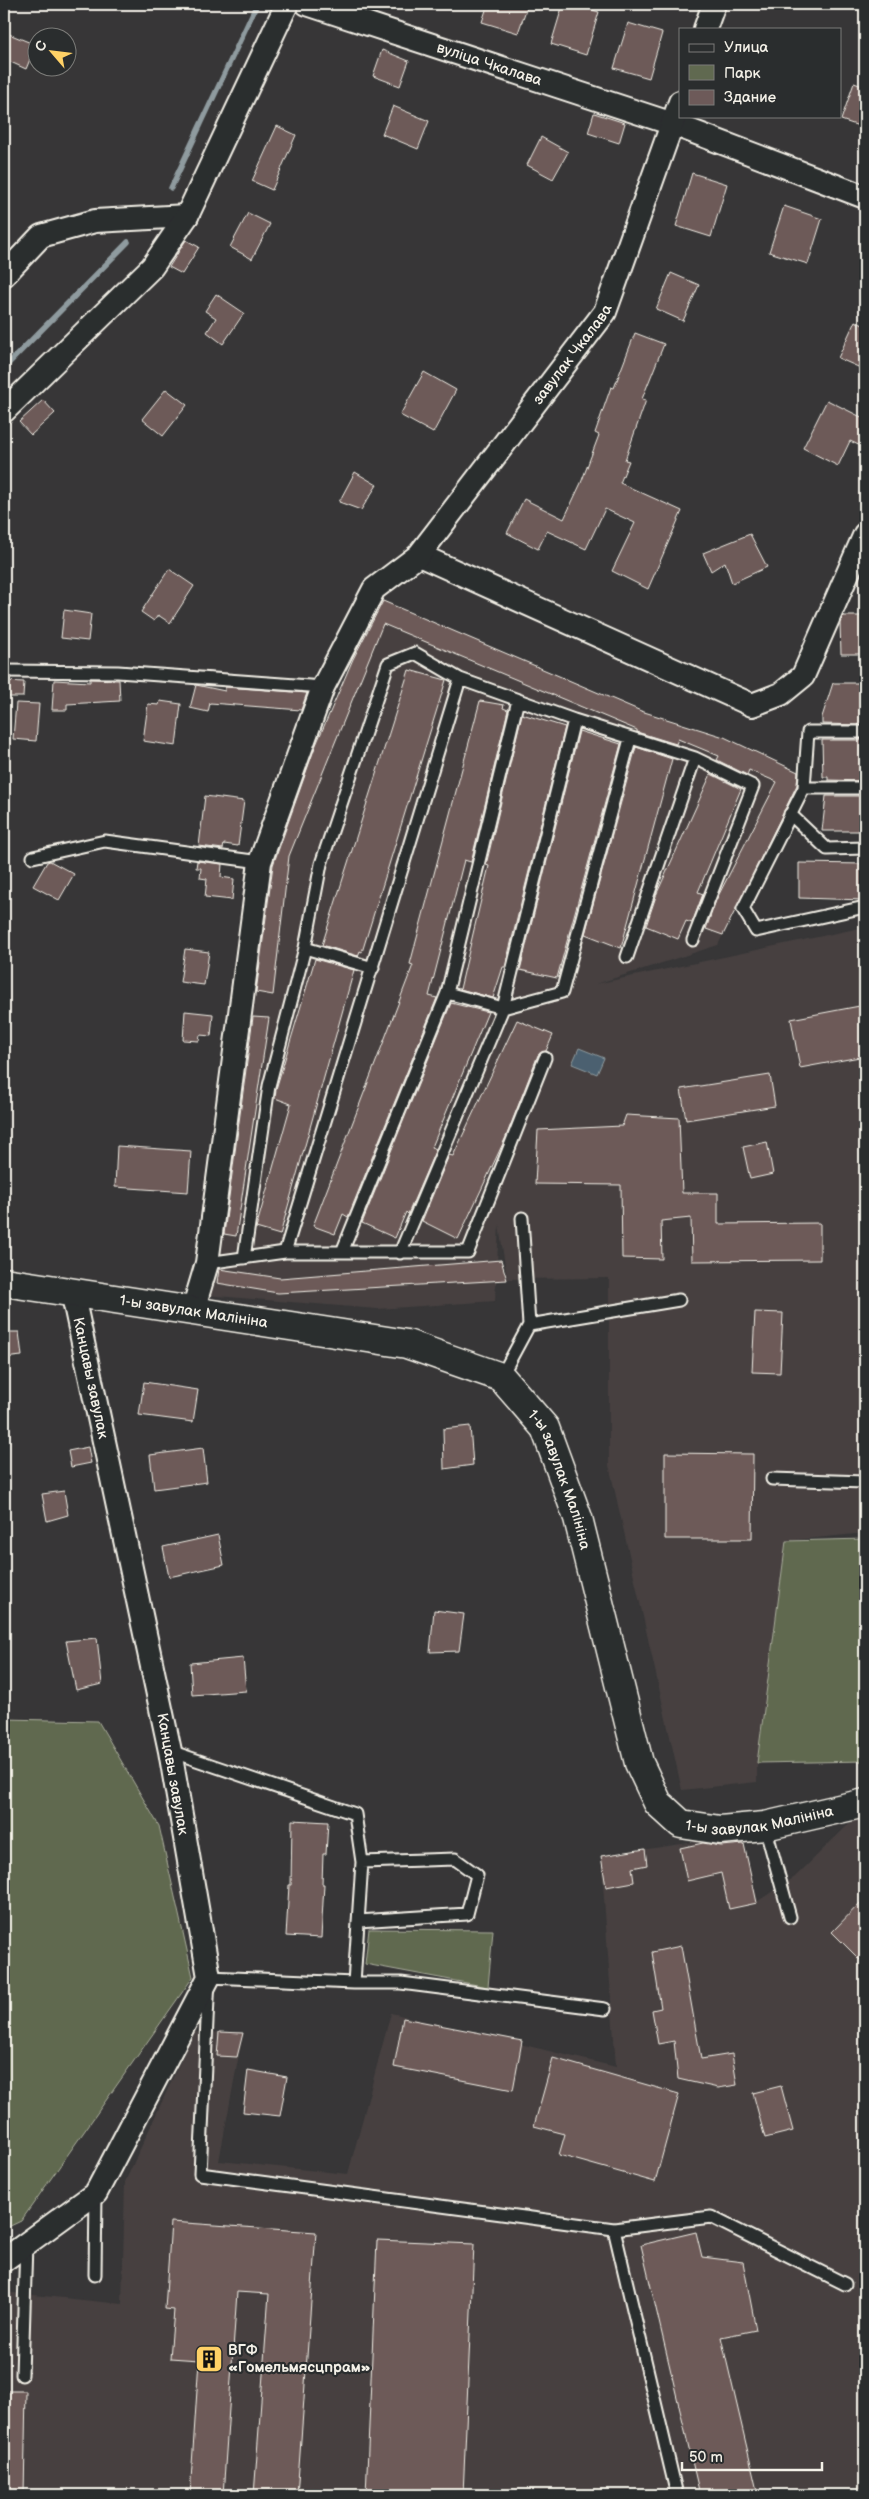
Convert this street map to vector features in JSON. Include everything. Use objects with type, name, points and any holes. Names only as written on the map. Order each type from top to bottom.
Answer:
[{"type":"street","points":[[4,411],[152,267],[187,216],[287,4]]},
{"type":"street","name":"вуліца Чкалава","points":[[307,4],[672,124]]},
{"type":"street","points":[[705,28],[714,4]]},
{"type":"street","name":"завулак Чкалава","points":[[193,1310],[207,1264],[260,862],[323,687],[374,589],[418,555],[605,312],[679,105]]},
{"type":"street","points":[[672,124],[865,197]]},
{"type":"street","points":[[4,274],[41,236],[95,221],[187,216]]},
{"type":"street","points":[[418,555],[752,704],[780,694],[802,676],[865,534]]},
{"type":"street","points":[[4,1282],[72,1291]]},
{"type":"street","name":"1-ы завулак Малініна","points":[[72,1291],[407,1344],[501,1377],[545,1428],[578,1518],[639,1763],[658,1803],[681,1824],[720,1830],[765,1826],[865,1803]]},
{"type":"street","name":"Канцавы завулак","points":[[72,1291],[170,1751],[209,1977]]},
{"type":"street","points":[[4,2260],[96,2193],[209,1977]]},
{"type":"lane","points":[[244,1258],[269,1086],[305,948],[321,864],[388,664],[416,653],[460,679],[630,739],[695,758],[753,786],[693,940]]},
{"type":"lane","points":[[4,671],[118,672],[323,687]]},
{"type":"lane","points":[[285,1252],[460,679]]},
{"type":"lane","points":[[342,1252],[447,994],[518,700]]},
{"type":"lane","points":[[400,1253],[503,1008],[574,720]]},
{"type":"lane","points":[[865,732],[808,732],[804,788],[743,910],[756,931],[865,908]]},
{"type":"lane","points":[[447,994],[503,1008],[562,992],[630,739]]},
{"type":"lane","points":[[627,957],[695,758]]},
{"type":"lane","points":[[804,788],[865,788]]},
{"type":"lane","points":[[790,814],[827,849],[865,848]]},
{"type":"lane","points":[[33,857],[105,841],[260,862]]},
{"type":"lane","points":[[305,948],[373,968]]},
{"type":"lane","points":[[207,1264],[285,1252],[468,1252],[545,1058]]},
{"type":"lane","points":[[501,1377],[529,1325],[522,1218]]},
{"type":"lane","points":[[529,1325],[679,1300]]},
{"type":"lane","points":[[772,1479],[865,1482]]},
{"type":"lane","points":[[170,1751],[355,1814],[362,1862],[354,1982]]},
{"type":"lane","points":[[765,1826],[790,1917]]},
{"type":"lane","points":[[358,1921],[466,1914],[477,1875],[455,1859],[362,1862]]},
{"type":"lane","points":[[606,2009],[401,1983],[209,1977],[200,2174],[614,2229],[711,2217],[845,2284]]},
{"type":"lane","points":[[95,2275],[96,2193]]},
{"type":"lane","points":[[614,2229],[676,2495]]},
{"type":"lane","points":[[22,2375],[26,2243]]},
{"type":"shaded area","points":[[378,599],[641,711],[724,737],[802,774],[718,945],[596,984],[865,927],[865,1347],[862,1352],[865,1363],[865,1533],[786,1541],[757,1763],[757,1782],[682,1790],[609,1465],[609,1278],[507,1279],[499,1225],[495,1301],[377,1309],[205,1295],[220,1254],[271,853]]},
{"type":"shaded area","points":[[865,1818],[865,2495],[4,2495],[4,2292],[122,2304],[125,2182],[194,2032],[243,2033],[219,2161],[348,2174],[391,2013],[616,2067],[601,1856],[742,1835],[758,1901],[795,1877],[853,1820]]},
{"type":"green space","points":[[865,1539],[865,1761],[757,1763],[786,1541]]},
{"type":"green space","points":[[4,1719],[98,1721],[159,1826],[193,1977],[21,2221],[4,2229]]},
{"type":"green space","points":[[369,1929],[493,1930],[488,1987],[365,1964]]},
{"type":"water","points":[[579,1048],[604,1058],[597,1074],[572,1064]]},
{"type":"building","points":[[488,4],[528,4],[518,33],[482,22]]},
{"type":"building","points":[[563,4],[572,4],[599,12],[586,55],[551,44]]},
{"type":"building","points":[[628,23],[662,33],[649,78],[614,68]]},
{"type":"building","points":[[4,32],[28,42],[28,64],[26,69],[4,59]]},
{"type":"building","points":[[382,50],[409,61],[400,86],[373,76]]},
{"type":"building","points":[[854,83],[865,87],[865,128],[841,120]]},
{"type":"building","points":[[393,106],[429,121],[418,149],[382,134]]},
{"type":"building","points":[[594,113],[625,123],[619,143],[588,133]]},
{"type":"building","points":[[277,126],[296,135],[272,190],[252,181]]},
{"type":"building","points":[[541,137],[568,152],[553,179],[527,165]]},
{"type":"building","points":[[692,173],[727,184],[711,237],[676,226]]},
{"type":"building","points":[[784,206],[822,219],[808,264],[769,252]]},
{"type":"building","points":[[248,213],[270,224],[252,259],[230,247]]},
{"type":"building","points":[[186,240],[199,247],[182,274],[169,267]]},
{"type":"building","points":[[671,273],[699,285],[683,321],[656,309]]},
{"type":"building","points":[[216,294],[244,313],[223,344],[207,332],[216,318],[205,311]]},
{"type":"building","points":[[855,321],[865,326],[865,370],[838,358]]},
{"type":"building","points":[[635,333],[664,344],[642,399],[646,400],[625,460],[629,461],[620,483],[682,511],[648,589],[612,571],[635,523],[605,509],[586,549],[547,531],[538,549],[507,533],[524,499],[564,519],[581,483],[599,435],[595,433],[611,387],[614,388]]},
{"type":"building","points":[[424,372],[456,390],[433,433],[400,415]]},
{"type":"building","points":[[166,389],[187,405],[163,436],[142,419]]},
{"type":"building","points":[[43,400],[55,413],[31,435],[19,422]]},
{"type":"building","points":[[827,400],[865,419],[865,448],[850,441],[838,466],[803,448]]},
{"type":"building","points":[[355,472],[377,485],[361,510],[339,502]]},
{"type":"building","points":[[750,534],[767,567],[732,583],[725,562],[711,571],[703,553]]},
{"type":"building","points":[[169,569],[194,586],[170,623],[158,615],[154,621],[141,612]]},
{"type":"building","points":[[383,601],[641,711],[724,737],[798,772],[797,785],[723,935],[706,929],[716,900],[777,782],[749,770],[747,775],[717,760],[719,756],[678,739],[676,744],[637,732],[637,730],[383,624],[289,856],[273,995],[256,992],[273,865],[315,747],[353,659]]},
{"type":"building","points":[[64,610],[91,614],[88,641],[61,638]]},
{"type":"building","points":[[843,616],[865,616],[865,654],[841,654],[840,623]]},
{"type":"building","points":[[409,670],[446,680],[362,952],[360,951],[358,956],[322,945]]},
{"type":"building","points":[[90,679],[119,680],[120,701],[67,704],[67,710],[52,710],[54,680],[90,682]]},
{"type":"building","points":[[4,681],[24,682],[23,697],[4,697]]},
{"type":"building","points":[[833,683],[865,683],[865,725],[822,724],[822,717]]},
{"type":"building","points":[[196,685],[225,691],[225,687],[307,693],[301,710],[210,703],[208,712],[190,708]]},
{"type":"building","points":[[160,701],[181,704],[176,746],[143,741],[148,704],[159,705]]},
{"type":"building","points":[[480,701],[504,705],[503,708],[508,710],[471,862],[464,860],[429,996],[437,998],[348,1217],[343,1214],[335,1234],[313,1226],[413,965],[410,964]]},
{"type":"building","points":[[16,703],[39,704],[36,741],[13,739]]},
{"type":"building","points":[[522,714],[565,727],[505,967],[503,967],[493,998],[460,989],[489,866],[486,865]]},
{"type":"building","points":[[579,731],[621,744],[557,978],[520,970]]},
{"type":"building","points":[[822,740],[865,740],[865,781],[828,780],[828,777],[823,777]]},
{"type":"building","points":[[636,747],[672,759],[621,948],[585,934]]},
{"type":"building","points":[[711,774],[741,789],[698,892],[703,894],[692,923],[686,921],[678,939],[646,926],[657,893]]},
{"type":"building","points":[[205,796],[244,801],[238,846],[224,844],[223,849],[199,846]]},
{"type":"building","points":[[826,796],[865,796],[865,831],[822,831]]},
{"type":"building","points":[[50,861],[74,874],[59,900],[33,886],[47,862]]},
{"type":"building","points":[[197,861],[222,864],[221,877],[234,879],[232,900],[205,897],[207,879],[200,878],[201,868],[196,868]]},
{"type":"building","points":[[799,863],[865,864],[865,900],[799,898]]},
{"type":"building","points":[[185,949],[209,952],[204,985],[180,982]]},
{"type":"building","points":[[315,959],[354,970],[280,1235],[256,1228],[291,1104],[275,1098],[276,1089]]},
{"type":"building","points":[[451,1003],[488,1012],[432,1147],[436,1149],[408,1214],[406,1212],[395,1238],[362,1223]]},
{"type":"building","points":[[865,1005],[865,1056],[800,1068],[791,1019]]},
{"type":"building","points":[[185,1011],[213,1014],[211,1036],[200,1035],[199,1041],[183,1040]]},
{"type":"building","points":[[253,1017],[269,1018],[236,1236],[224,1234]]},
{"type":"building","points":[[517,1020],[553,1035],[546,1051],[538,1055],[506,1137],[458,1239],[422,1221],[449,1155],[453,1156]]},
{"type":"building","points":[[770,1075],[775,1106],[686,1120],[681,1089]]},
{"type":"building","points":[[626,1115],[679,1118],[682,1193],[718,1193],[718,1224],[820,1223],[820,1260],[692,1261],[691,1218],[661,1221],[662,1259],[622,1258],[621,1185],[535,1184],[538,1130],[622,1126]]},
{"type":"building","points":[[767,1142],[773,1174],[750,1179],[743,1147]]},
{"type":"building","points":[[117,1146],[191,1151],[188,1192],[115,1187]]},
{"type":"building","points":[[501,1260],[507,1280],[278,1293],[217,1283],[219,1269],[280,1278]]},
{"type":"building","points":[[755,1312],[783,1313],[780,1373],[752,1372]]},
{"type":"building","points":[[4,1332],[19,1332],[22,1356],[4,1358]]},
{"type":"building","points":[[144,1382],[198,1390],[193,1422],[139,1415]]},
{"type":"building","points":[[470,1426],[473,1465],[444,1469],[443,1429]]},
{"type":"building","points":[[88,1447],[91,1463],[71,1467],[68,1451]]},
{"type":"building","points":[[203,1448],[207,1482],[154,1489],[150,1455]]},
{"type":"building","points":[[665,1453],[753,1454],[752,1539],[665,1539]]},
{"type":"building","points":[[64,1491],[68,1515],[47,1521],[42,1494]]},
{"type":"building","points":[[218,1535],[224,1565],[169,1577],[163,1547]]},
{"type":"building","points":[[434,1610],[464,1614],[459,1651],[430,1652]]},
{"type":"building","points":[[97,1638],[102,1684],[76,1690],[66,1641]]},
{"type":"building","points":[[243,1658],[246,1691],[192,1695],[190,1663]]},
{"type":"building","points":[[292,1820],[328,1822],[326,1854],[323,1854],[322,1884],[324,1884],[321,1938],[286,1936],[289,1885],[291,1885]]},
{"type":"building","points":[[703,1843],[721,1846],[744,1844],[757,1903],[729,1909],[721,1873],[687,1881],[680,1848]]},
{"type":"building","points":[[645,1849],[647,1865],[632,1868],[634,1882],[606,1887],[601,1856]]},
{"type":"building","points":[[865,1898],[865,1965],[832,1932]]},
{"type":"building","points":[[681,1946],[701,2059],[732,2054],[737,2085],[718,2088],[678,2079],[674,2041],[658,2044],[652,2010],[661,2008],[652,1952]]},
{"type":"building","points":[[403,2018],[522,2041],[513,2090],[394,2067]]},
{"type":"building","points":[[219,2032],[243,2033],[237,2057],[217,2056]]},
{"type":"building","points":[[553,2058],[679,2094],[655,2182],[559,2155],[565,2134],[534,2126]]},
{"type":"building","points":[[248,2070],[287,2077],[280,2116],[243,2112]]},
{"type":"building","points":[[781,2086],[793,2131],[765,2138],[753,2093]]},
{"type":"building","name":"ВГФ «Гомельмясцпрам»","points":[[171,2222],[316,2232],[297,2495],[254,2495],[269,2294],[237,2292],[223,2495],[190,2495],[199,2360],[170,2358],[174,2310],[165,2309]]},
{"type":"building","points":[[696,2232],[702,2257],[743,2262],[756,2330],[721,2337],[758,2495],[700,2495],[641,2245]]},
{"type":"building","points":[[377,2240],[474,2244],[463,2495],[366,2495]]},
{"type":"building","points":[[4,2391],[26,2391],[24,2495],[4,2495]]},
{"type":"waterway","points":[[171,188],[257,4]]},
{"type":"waterway","points":[[4,368],[128,242]]},
{"type":"place","name":"ВГФ «Гомельмясцпрам»","points":[[209,2359]]}]
